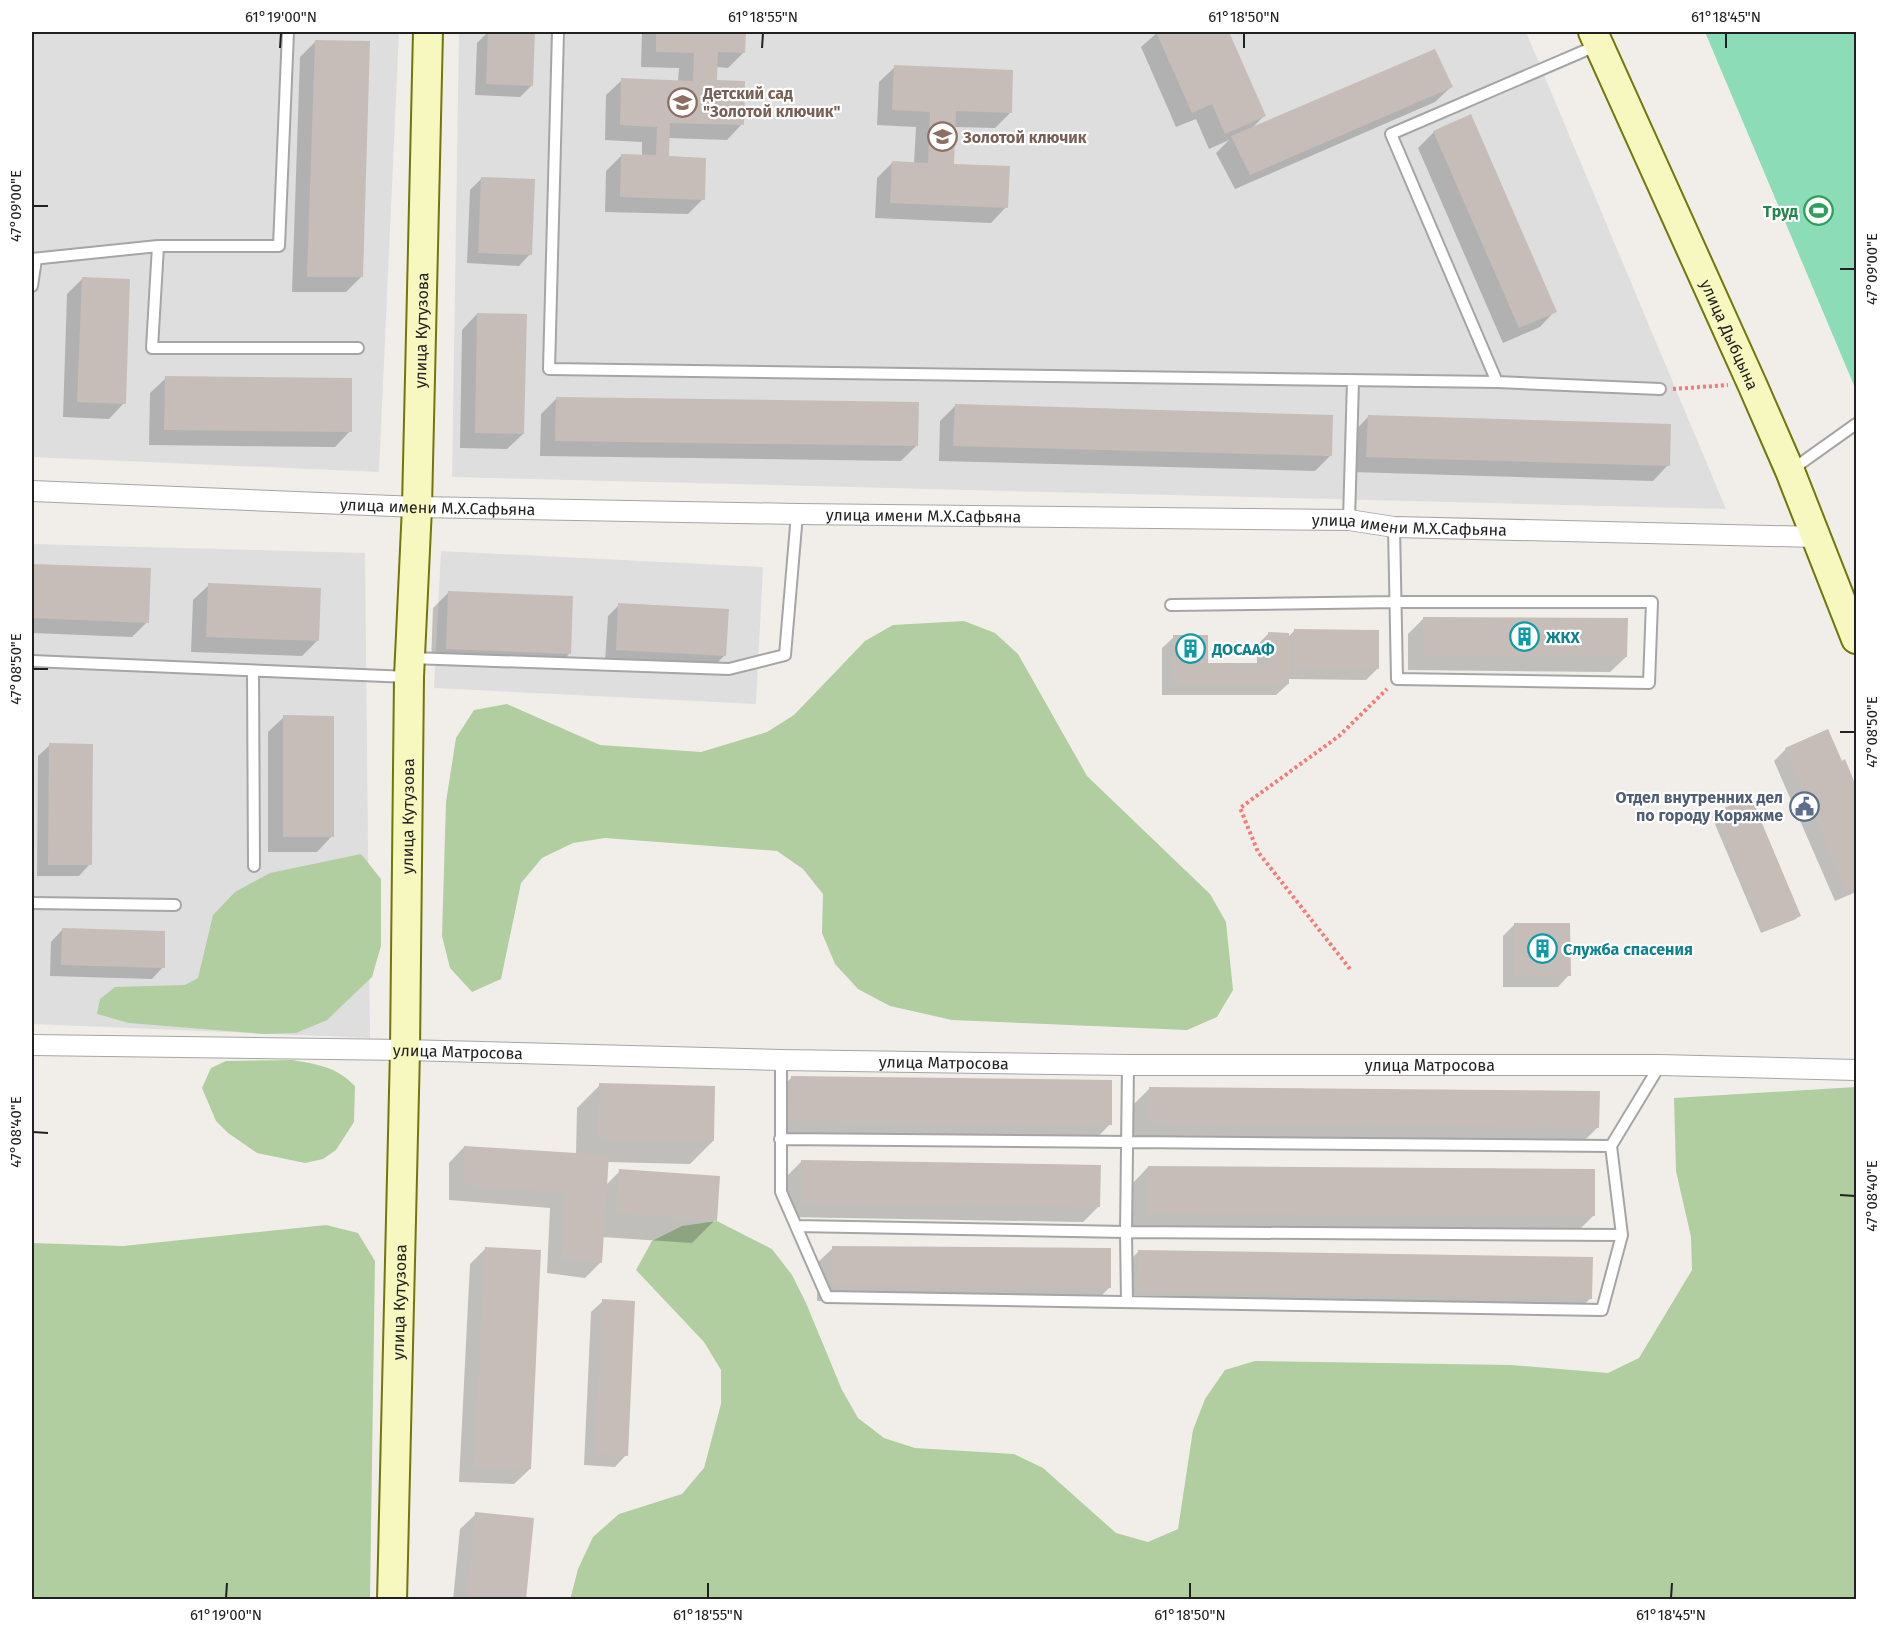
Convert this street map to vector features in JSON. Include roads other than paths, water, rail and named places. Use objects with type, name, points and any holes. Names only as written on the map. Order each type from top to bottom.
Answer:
[{"type":"street","name":"улица Кутузова","points":[[392,1599],[405,1050],[410,668],[417,507],[428,32]]},
{"type":"street","name":"улица Дыбцына","points":[[1596,38],[1790,471],[1857,639]]},
{"type":"street","name":"улица имени М.Х.Сафьяна","points":[[32,491],[417,507],[1349,520],[1394,527],[1816,537]]},
{"type":"street","name":"улица Матросова","points":[[32,1045],[405,1050],[781,1060],[1128,1065],[1660,1065],[1857,1070]]},
{"type":"lane","points":[[32,286],[34,259],[158,246],[279,246],[288,32]]},
{"type":"lane","points":[[558,32],[549,369],[1497,382],[1660,389]]},
{"type":"lane","points":[[1497,382],[1391,134],[1596,38]]},
{"type":"lane","points":[[158,246],[152,348],[358,348]]},
{"type":"lane","points":[[1349,520],[1353,381]]},
{"type":"lane","points":[[1790,471],[1857,424]]},
{"type":"lane","points":[[32,662],[253,671],[410,668],[729,669],[785,655],[797,514]]},
{"type":"lane","points":[[1171,605],[1396,602],[1652,602],[1649,683],[1397,679],[1396,602],[1394,527]]},
{"type":"lane","points":[[253,671],[254,866]]},
{"type":"lane","points":[[32,903],[175,905]]},
{"type":"lane","points":[[781,1060],[781,1192],[827,1297],[1602,1310],[1622,1235],[1611,1146],[1660,1065]]},
{"type":"lane","points":[[1127,1302],[1128,1065]]},
{"type":"lane","points":[[780,1139],[1611,1146]]},
{"type":"lane","points":[[796,1226],[1126,1232],[1622,1235]]},
{"type":"place","name":"Детский сад \"Золотой ключик\"","points":[[682,102]]},
{"type":"place","name":"Золотой ключик","points":[[942,137]]},
{"type":"place","name":"Труд","points":[[1819,211]]},
{"type":"place","name":"ЖКХ","points":[[1525,637]]},
{"type":"place","name":"ДОСААФ","points":[[1191,649]]},
{"type":"place","name":"Отдел внутренних дел по городу Коряжме","points":[[1804,806]]},
{"type":"place","name":"Служба спасения","points":[[1542,949]]}]
